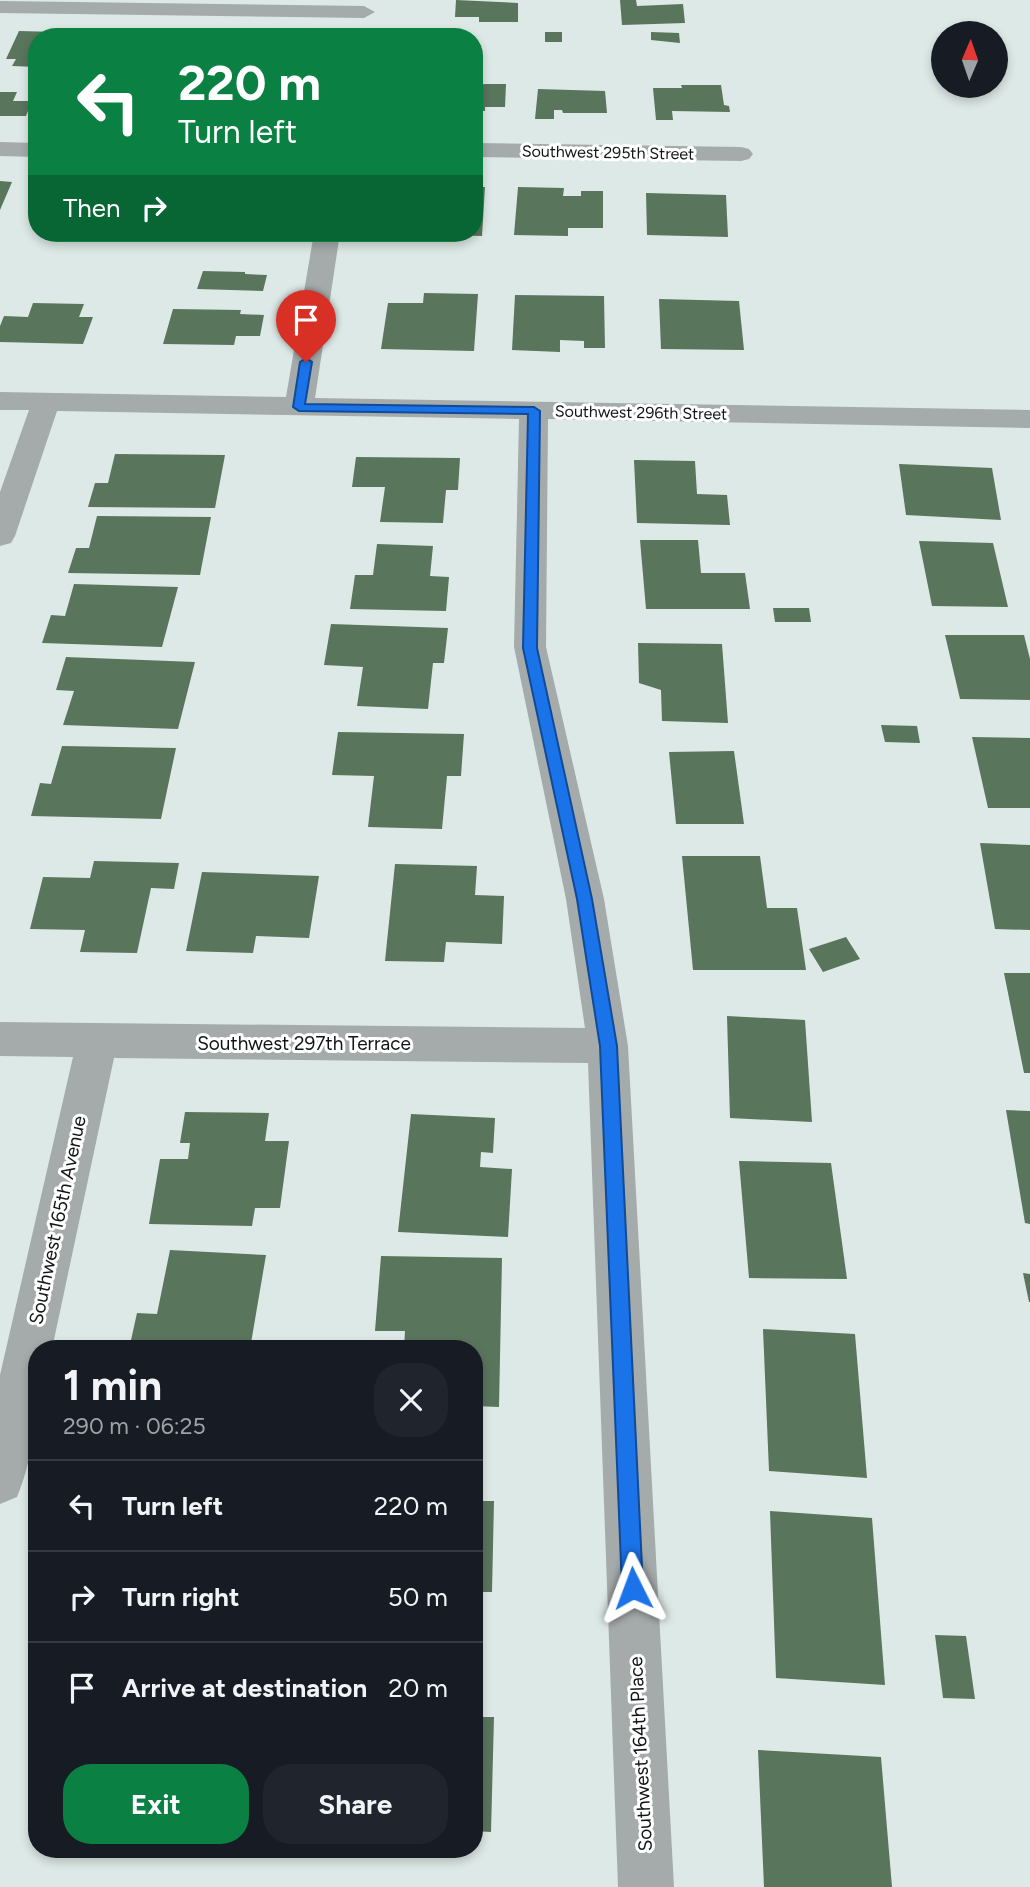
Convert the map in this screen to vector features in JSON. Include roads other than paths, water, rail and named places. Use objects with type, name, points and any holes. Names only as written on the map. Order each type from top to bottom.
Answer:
[{"type":"street","points":[[0,7],[365,6],[361,28]]},
{"type":"street","points":[[0,149],[28,150]]},
{"type":"street","name":"Southwest 295th Street","points":[[483,150],[741,154]]},
{"type":"street","points":[[299,407],[326,242]]},
{"type":"street","name":"Southwest 296th Street","points":[[0,401],[1030,419]]},
{"type":"street","points":[[0,536],[46,402]]},
{"type":"street","name":"Southwest 164th Place","points":[[534,411],[530,648],[584,899],[608,1046],[646,1887]]},
{"type":"street","name":"Southwest 297th Terrace","points":[[0,1039],[608,1046]]},
{"type":"street","name":"Southwest 165th Avenue","points":[[31,1340],[97,1042]]},
{"type":"street","name":"Southwest 165th Avenue","points":[[0,1479],[28,1353]]}]
